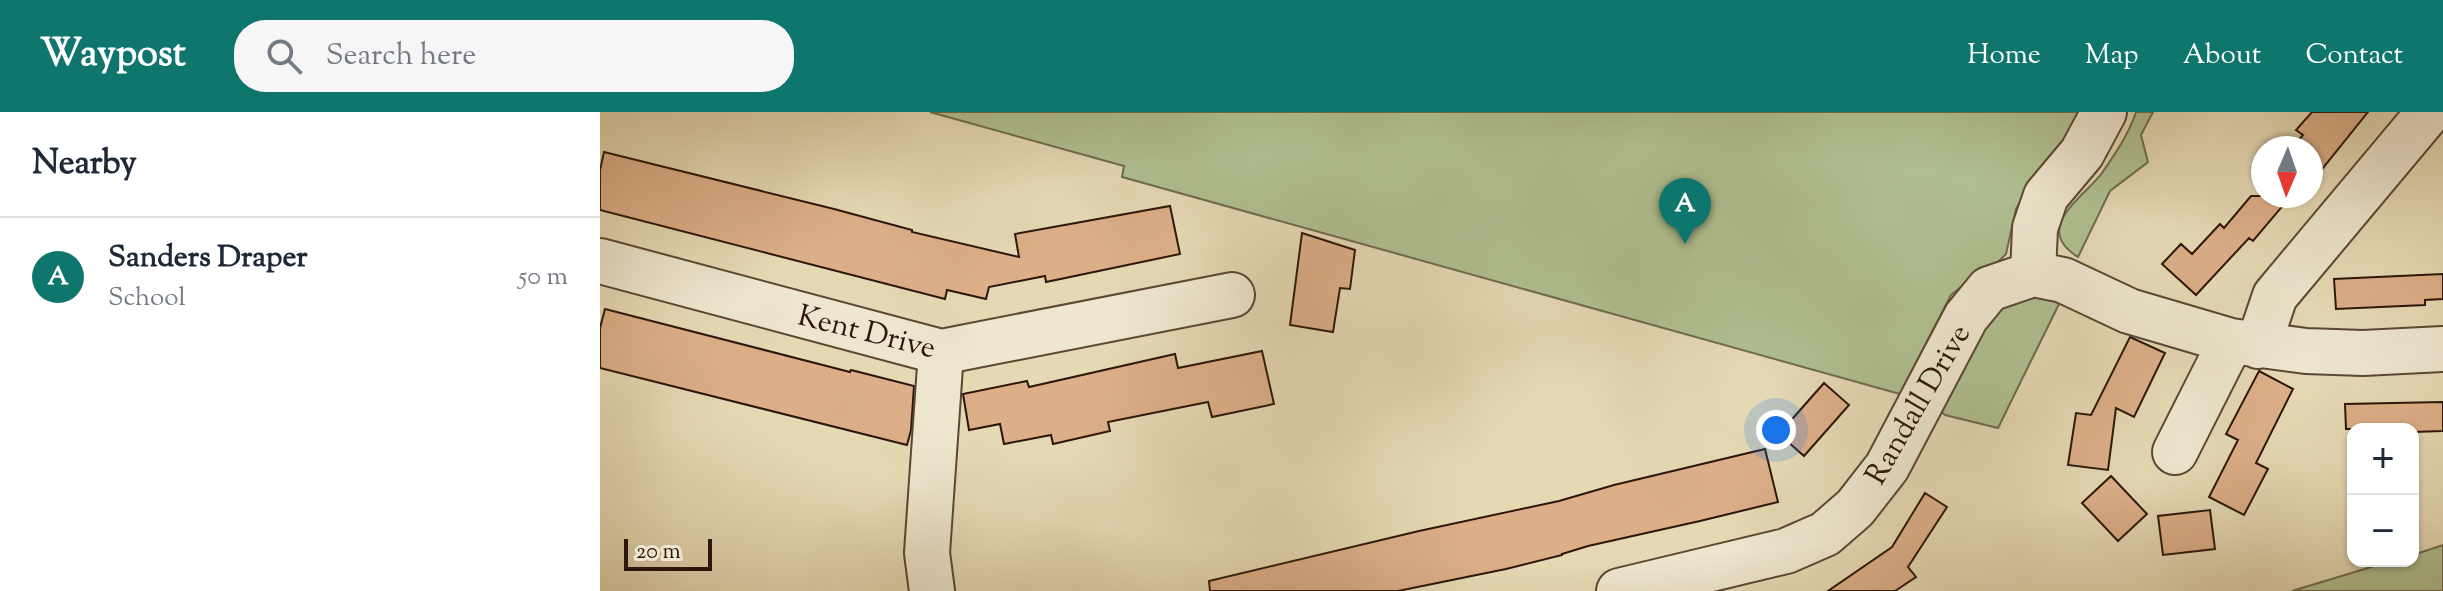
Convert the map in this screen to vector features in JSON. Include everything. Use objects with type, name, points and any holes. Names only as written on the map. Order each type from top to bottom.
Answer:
[{"type":"street","points":[[2104,112],[2082,153],[2046,196],[2035,228],[2033,274],[2063,280],[2129,311],[2244,344],[2363,353],[2443,349]]},
{"type":"street","points":[[2175,452],[2275,296],[2429,112]]},
{"type":"street","name":"Kent Drive","points":[[600,261],[941,352],[1232,295]]},
{"type":"street","name":"Randall Drive","points":[[1619,591],[1786,551],[1825,534],[1855,508],[1887,467],[1966,317],[1989,289],[2033,274]]},
{"type":"street","points":[[932,591],[927,553],[941,352]]},
{"type":"green space","points":[[930,112],[2085,112],[2035,178],[2016,209],[2006,254],[1990,270],[1951,295],[1900,394],[1122,177],[1124,166]]},
{"type":"green space","points":[[2136,112],[2153,112],[2141,135],[2148,162],[2110,191],[2078,257],[2065,246],[2060,225],[2073,203],[2107,166],[2126,136]]},
{"type":"green space","points":[[2046,296],[2059,304],[1998,428],[1945,415],[1938,409],[1989,313],[2013,301]]},
{"type":"green space","points":[[2443,545],[2443,591],[2292,591],[2371,567],[2419,567],[2419,553]]},
{"type":"building","points":[[2312,112],[2368,112],[2323,168],[2323,136],[2302,136],[2296,130]]},
{"type":"building","points":[[604,152],[1019,257],[1015,234],[1170,206],[1180,254],[1046,282],[1045,276],[989,287],[986,299],[947,290],[945,299],[600,210],[600,170]]},
{"type":"building","points":[[2251,196],[2251,208],[2281,208],[2253,241],[2249,238],[2196,295],[2162,264],[2181,244],[2192,254],[2220,224],[2224,228]]},
{"type":"building","points":[[1302,233],[1355,250],[1350,289],[1340,288],[1333,332],[1290,325]]},
{"type":"building","points":[[2443,274],[2443,299],[2425,300],[2425,305],[2336,309],[2334,279]]},
{"type":"building","points":[[605,309],[914,386],[907,445],[600,368],[600,328]]},
{"type":"building","points":[[2130,337],[2165,353],[2134,417],[2116,408],[2108,470],[2068,465],[2076,413],[2091,415]]},
{"type":"building","points":[[1262,351],[1274,404],[1212,417],[1208,402],[1108,422],[1110,431],[1053,444],[1051,435],[1004,444],[1000,424],[969,430],[963,394],[1027,381],[1029,387],[1175,354],[1178,368]]},
{"type":"building","points":[[2259,371],[2293,389],[2256,463],[2268,469],[2244,515],[2209,497],[2238,440],[2226,434]]},
{"type":"building","points":[[1824,383],[1849,405],[1804,456],[1779,434]]},
{"type":"building","points":[[2443,402],[2443,431],[2419,432],[2419,423],[2347,423],[2346,429],[2345,404]]},
{"type":"building","points":[[1765,449],[1778,502],[1588,546],[1506,569],[1398,591],[1210,591],[1209,581],[1559,501]]},
{"type":"building","points":[[2111,476],[2147,514],[2118,541],[2082,503]]},
{"type":"building","points":[[1925,493],[1947,507],[1908,567],[1916,577],[1895,591],[1828,591],[1892,547]]},
{"type":"building","points":[[2210,510],[2215,549],[2163,555],[2158,516]]},
{"type":"place","name":"Sanders Draper","points":[[1685,244]]}]
